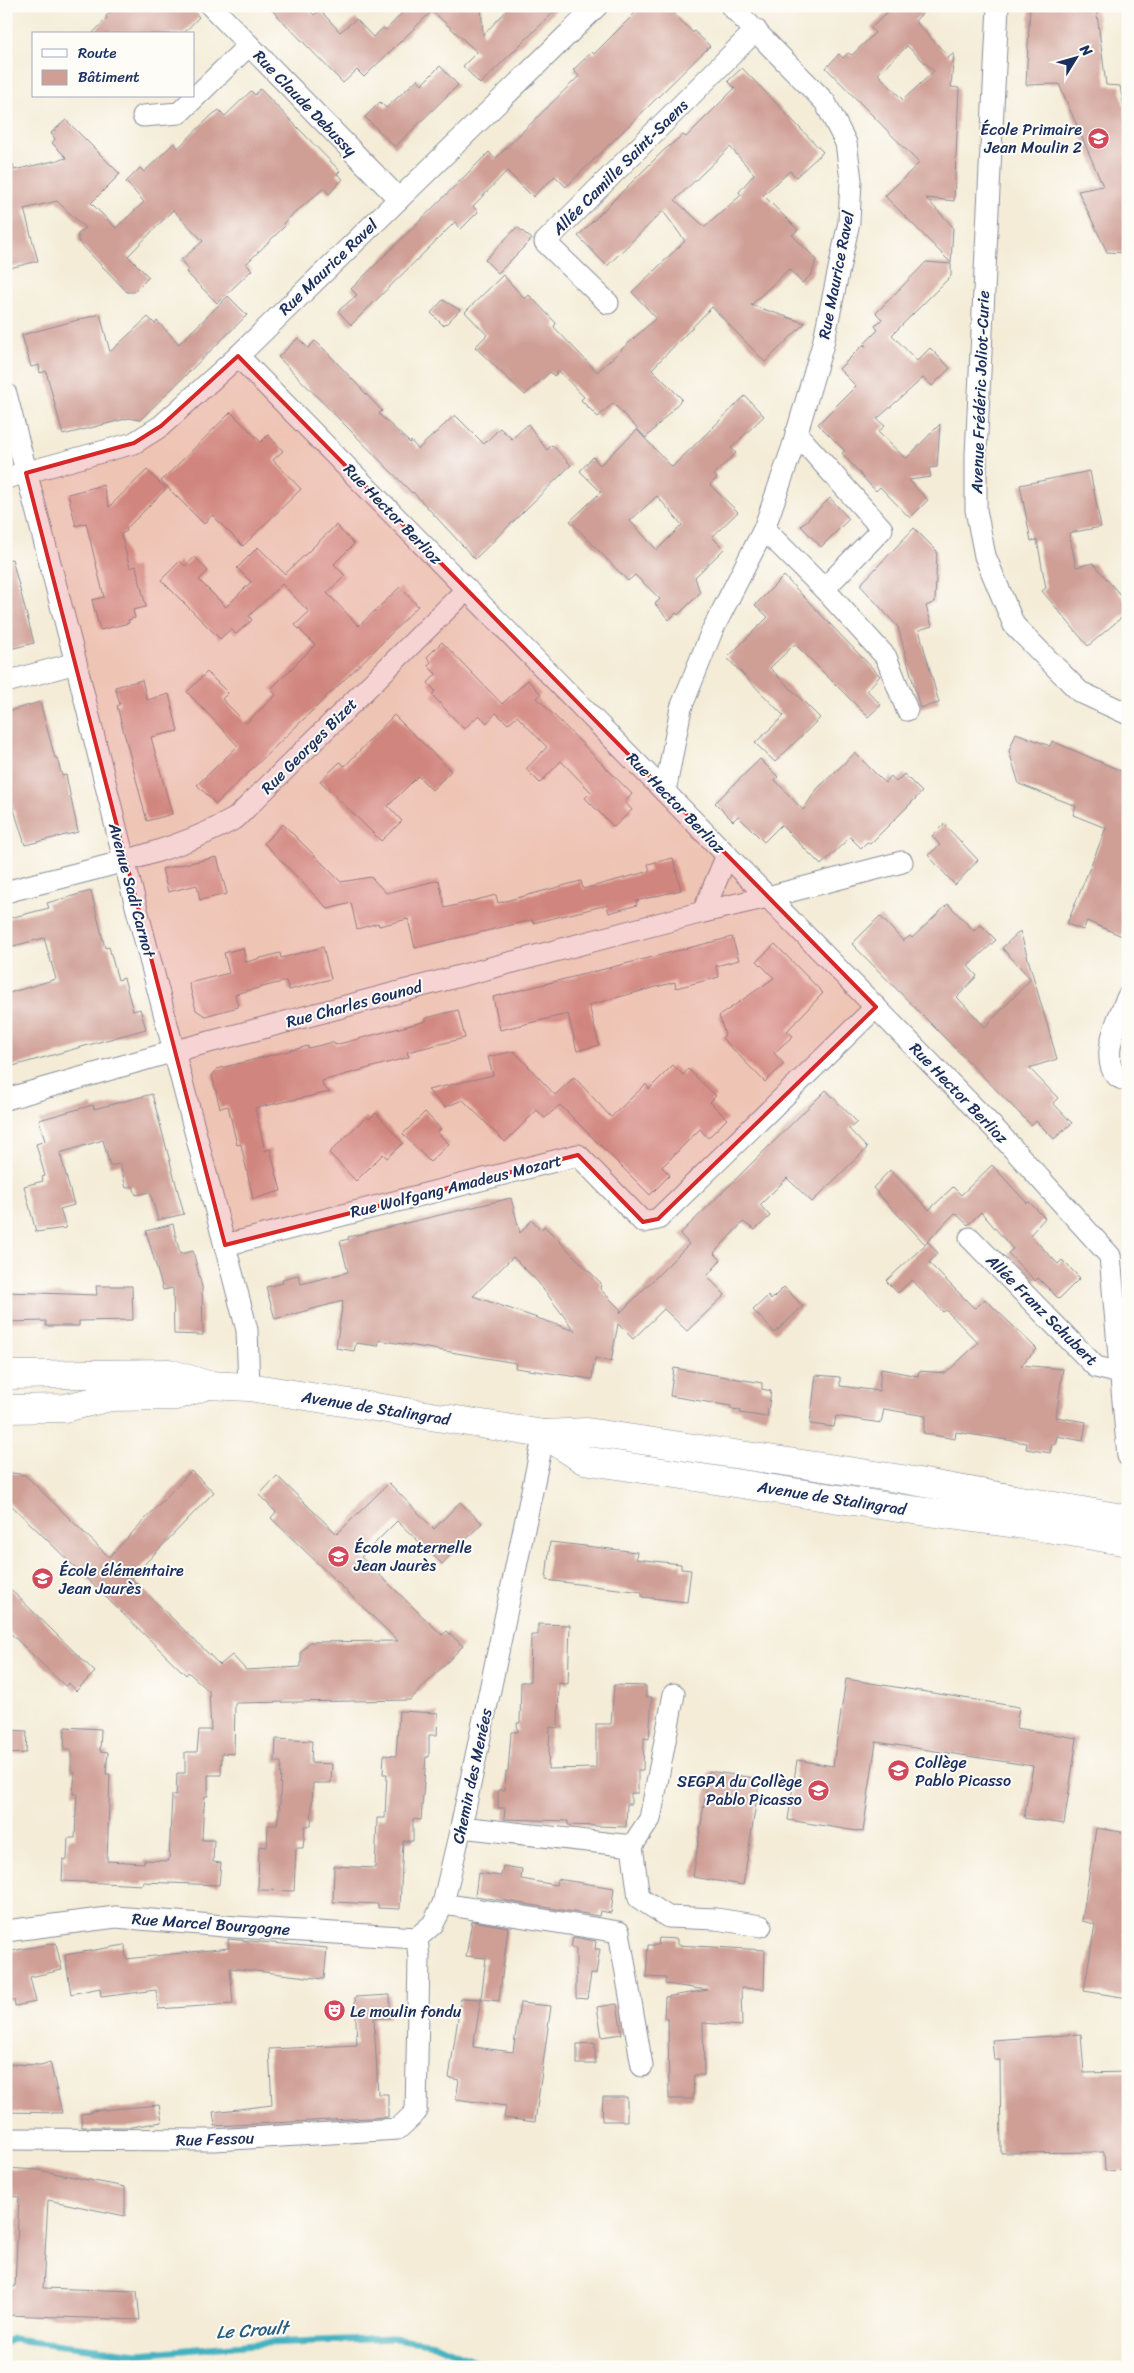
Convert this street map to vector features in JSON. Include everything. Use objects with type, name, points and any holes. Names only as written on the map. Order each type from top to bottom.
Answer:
[{"type":"main road","name":"Avenue de Stalingrad","points":[[6,1376],[169,1373],[208,1385],[250,1388],[544,1434],[597,1434],[902,1479],[1128,1519]]},
{"type":"main road","name":"Avenue de Stalingrad","points":[[6,1409],[65,1408],[110,1397],[176,1396],[208,1385]]},
{"type":"main road","name":"Avenue de Stalingrad","points":[[544,1434],[584,1460],[898,1508],[1047,1528],[1128,1542]]},
{"type":"street","name":"Rue Claude Debussy","points":[[211,6],[399,199]]},
{"type":"street","name":"Rue Maurice Ravel","points":[[16,476],[134,443],[161,426],[238,356],[597,6]]},
{"type":"street","name":"Rue Maurice Ravel","points":[[665,792],[681,708],[712,631],[764,529],[796,433],[823,344],[849,222],[851,180],[846,143],[825,102],[731,6]]},
{"type":"street","name":"Avenue Frédéric Joliot-Curie","points":[[998,6],[976,454],[976,510],[985,556],[1014,625],[1080,692],[1128,714]]},
{"type":"street","name":"Allée Camille Saint-Saens","points":[[608,303],[545,242],[756,30]]},
{"type":"street","points":[[195,97],[249,45]]},
{"type":"street","points":[[143,116],[179,113],[194,98]]},
{"type":"street","name":"Rue Hector Berlioz","points":[[238,356],[1119,1255]]},
{"type":"street","name":"Avenue Sadi Carnot","points":[[6,394],[16,476],[76,663],[124,860],[248,1338],[250,1388]]},
{"type":"street","points":[[796,433],[882,529],[824,589]]},
{"type":"street","points":[[764,529],[824,589],[886,657],[907,710]]},
{"type":"street","name":"Rue Georges Bizet","points":[[6,892],[124,860],[212,831],[236,818],[467,589]]},
{"type":"street","points":[[6,682],[76,663]]},
{"type":"street","points":[[703,912],[727,855]]},
{"type":"street","name":"Rue Charles Gounod","points":[[6,1099],[175,1051],[703,912],[902,862]]},
{"type":"street","points":[[1128,996],[1111,1043],[1110,1063],[1117,1076],[1128,1081]]},
{"type":"street","name":"Rue Wolfgang Amadeus Mozart","points":[[225,1245],[578,1155],[643,1222],[658,1219],[876,1007]]},
{"type":"street","name":"Allée Franz Schubert","points":[[970,1238],[1096,1367],[1120,1373]]},
{"type":"street","points":[[1119,1255],[1120,1373],[1128,1456]]},
{"type":"street","name":"Chemin des Menées","points":[[417,1938],[433,1924],[443,1904],[544,1434]]},
{"type":"street","points":[[674,1694],[650,1819],[632,1846],[639,1898],[668,1917],[716,1919],[761,1926]]},
{"type":"street","points":[[461,1827],[632,1846]]},
{"type":"street","points":[[443,1904],[618,1932],[642,2066]]},
{"type":"street","name":"Rue Marcel Bourgogne","points":[[6,1931],[116,1917],[236,1927],[417,1938]]},
{"type":"street","name":"Rue Fessou","points":[[6,2139],[214,2140],[398,2129],[416,2112],[419,1958],[417,1938]]},
{"type":"highlighted area","points":[[238,356],[876,1007],[658,1219],[643,1222],[578,1155],[225,1245],[26,473],[134,443],[161,426]]},
{"type":"building","points":[[117,6],[189,6],[199,17],[185,32],[94,32],[107,18],[106,16]]},
{"type":"building","points":[[268,6],[306,6],[314,15],[320,10],[340,32],[356,19],[373,37],[383,28],[386,30],[409,6],[481,6],[483,35],[511,6],[560,6],[480,84],[463,66],[477,52],[432,11],[364,77],[357,70],[343,83]]},
{"type":"building","points":[[642,6],[667,6],[693,33],[694,31],[710,46],[566,187],[555,176],[533,197],[507,171],[473,206],[478,212],[461,229],[455,222],[351,325],[338,311],[357,295],[351,289],[489,152],[495,159],[579,76],[573,70],[592,52],[594,54]]},
{"type":"building","points":[[894,6],[929,6],[915,21],[949,57],[947,59],[954,53],[951,87],[959,88],[954,201],[926,198],[953,227],[951,263],[885,196],[919,163],[826,68],[839,54],[843,58],[848,53],[852,55],[875,33],[871,28]],"holes":[[[907,46],[934,71],[903,100],[878,74]]]},
{"type":"building","points":[[1030,6],[1096,6],[1106,85],[1120,86],[1128,129],[1128,253],[1107,252],[1078,191],[1103,186],[1059,84],[1026,85]]},
{"type":"building","points":[[440,66],[458,85],[395,147],[365,117],[380,102],[386,108],[418,79],[422,84]]},
{"type":"building","points":[[742,68],[823,152],[796,177],[790,171],[763,195],[798,230],[792,235],[816,259],[812,274],[802,283],[789,269],[751,305],[805,323],[765,362],[712,307],[652,369],[682,399],[646,438],[613,403],[598,417],[581,400],[584,397],[559,371],[554,376],[550,372],[525,395],[475,347],[487,335],[465,312],[503,275],[525,299],[529,295],[556,323],[554,327],[597,372],[656,318],[632,292],[685,241],[663,211],[607,266],[578,236],[664,150],[683,135],[686,137],[735,88],[728,81]],"holes":[[[730,147],[754,174],[739,192],[741,195],[705,227],[675,200]]]},
{"type":"building","points":[[260,89],[340,171],[337,174],[343,179],[329,194],[324,188],[283,223],[285,226],[246,264],[252,270],[217,303],[186,272],[188,270],[181,260],[203,241],[173,210],[128,256],[149,277],[134,292],[127,292],[78,241],[78,234],[85,228],[57,201],[24,209],[38,261],[6,269],[6,164],[13,164],[14,170],[67,158],[52,143],[55,139],[51,133],[66,120],[120,174],[91,203],[116,228],[144,202],[126,182],[140,168],[144,172],[174,143],[178,148],[212,115],[219,110],[225,116],[251,91],[255,95]]},
{"type":"building","points":[[517,227],[532,239],[498,273],[485,260]]},
{"type":"building","points":[[926,262],[951,264],[951,276],[892,335],[917,361],[930,348],[950,368],[932,386],[923,378],[877,419],[885,426],[878,432],[906,459],[940,424],[937,467],[929,468],[931,477],[909,480],[928,500],[910,518],[880,487],[876,491],[870,485],[842,453],[845,451],[818,424],[856,386],[839,369],[863,345],[866,346],[864,344],[878,330],[875,326],[882,319],[876,313]]},
{"type":"building","points":[[228,296],[247,315],[140,420],[129,418],[63,435],[46,371],[40,373],[39,365],[31,367],[22,335],[100,314],[110,352],[148,317],[155,324],[157,321],[179,344]]},
{"type":"building","points":[[443,300],[460,310],[444,326],[431,313]]},
{"type":"building","points":[[298,338],[308,348],[315,341],[322,347],[382,411],[379,414],[418,449],[455,415],[484,444],[500,428],[512,439],[528,424],[547,450],[552,445],[571,465],[475,559],[413,492],[278,357]]},
{"type":"building","points":[[745,396],[764,416],[731,448],[736,453],[714,474],[717,478],[710,485],[738,512],[712,537],[724,549],[695,577],[700,593],[678,615],[676,613],[669,620],[655,604],[660,599],[635,575],[628,581],[570,521],[601,492],[580,471],[593,457],[600,465],[637,430],[672,467]],"holes":[[[657,496],[682,525],[657,550],[630,521]]]},
{"type":"building","points":[[231,412],[261,442],[268,435],[283,451],[273,460],[301,489],[243,546],[212,515],[204,524],[161,481]]},
{"type":"building","points":[[147,470],[166,489],[126,529],[127,531],[121,534],[130,568],[136,566],[146,607],[133,610],[135,618],[128,620],[129,623],[100,630],[92,600],[104,597],[86,523],[76,526],[68,494],[103,485],[109,507]]},
{"type":"building","points":[[1090,471],[1101,527],[1069,533],[1076,567],[1093,563],[1128,604],[1128,612],[1088,646],[1042,591],[1046,588],[1037,540],[1031,541],[1020,485]]},
{"type":"building","points":[[830,498],[849,519],[821,547],[801,526]]},
{"type":"building","points":[[336,525],[354,544],[334,564],[345,576],[327,593],[359,626],[400,587],[418,606],[216,804],[197,785],[238,746],[187,692],[207,672],[228,693],[222,699],[246,723],[276,695],[271,689],[315,645],[295,625],[309,612],[282,584],[249,616],[252,620],[236,634],[231,629],[220,639],[161,580],[180,561],[185,566],[195,557],[208,571],[199,580],[226,607],[251,582],[237,568],[258,547],[285,574]]},
{"type":"building","points":[[914,528],[937,551],[935,602],[926,606],[932,626],[919,630],[939,703],[920,708],[898,627],[860,585]]},
{"type":"building","points":[[12,559],[34,643],[6,650],[6,560]]},
{"type":"building","points":[[784,576],[880,676],[867,690],[881,705],[868,717],[795,644],[770,668],[820,718],[775,762],[755,743],[784,716],[727,658],[768,617],[755,605]]},
{"type":"building","points":[[442,642],[502,704],[528,680],[541,694],[537,698],[632,794],[625,802],[632,810],[614,827],[585,798],[591,792],[561,761],[540,783],[526,769],[547,747],[517,716],[508,724],[496,713],[487,723],[479,715],[464,729],[432,695],[435,691],[428,683],[436,674],[428,666],[431,662],[427,657]]},
{"type":"building","points":[[142,680],[147,700],[169,694],[178,731],[151,737],[172,814],[147,821],[117,706],[120,704],[115,687]]},
{"type":"building","points":[[40,702],[55,758],[57,758],[62,776],[66,775],[78,832],[25,845],[12,803],[6,804],[6,712]]},
{"type":"building","points":[[394,715],[451,771],[432,790],[418,776],[388,806],[402,821],[381,841],[320,781],[340,762],[345,766]]},
{"type":"building","points":[[1016,733],[1050,746],[1052,741],[1128,774],[1128,921],[1122,936],[1087,921],[1083,930],[1067,924],[1106,828],[1073,815],[1076,806],[1019,784],[1009,751]]},
{"type":"building","points":[[855,753],[885,783],[891,776],[896,782],[904,774],[922,792],[870,844],[867,842],[861,848],[850,837],[821,865],[781,825],[764,842],[738,816],[733,821],[715,803],[760,759],[778,777],[775,780],[803,810],[817,789]]},
{"type":"building","points":[[283,824],[341,882],[371,877],[386,893],[439,880],[445,908],[496,895],[498,903],[581,881],[583,889],[650,871],[648,864],[673,858],[681,890],[636,901],[637,905],[609,913],[607,905],[533,923],[532,920],[415,948],[408,919],[379,926],[378,923],[357,929],[351,903],[328,909],[264,843]]},
{"type":"building","points":[[944,824],[978,860],[955,885],[928,855],[940,845],[932,836]]},
{"type":"building","points":[[217,857],[227,894],[200,900],[197,885],[168,892],[162,869]]},
{"type":"building","points":[[91,891],[105,948],[109,947],[118,980],[124,978],[133,1011],[140,1009],[146,1029],[6,1068],[6,994],[56,979],[44,938],[6,948],[6,919],[49,908],[47,903]]},
{"type":"building","points":[[948,904],[974,931],[981,925],[996,940],[968,966],[977,976],[957,997],[985,1027],[1031,979],[1002,948],[1020,931],[1057,1059],[1029,1068],[1058,1098],[1053,1103],[1072,1123],[1054,1139],[1036,1121],[1031,1125],[852,944],[880,916],[903,941],[910,936],[912,938]]},
{"type":"building","points":[[732,937],[739,960],[716,966],[719,977],[676,988],[675,982],[589,1005],[599,1045],[577,1051],[568,1014],[500,1030],[493,997]]},
{"type":"building","points":[[775,944],[823,993],[787,1031],[793,1036],[774,1053],[784,1064],[765,1082],[722,1038],[725,1035],[719,1016],[774,978],[757,961]]},
{"type":"building","points":[[323,947],[331,979],[289,990],[286,981],[235,994],[238,1007],[205,1016],[196,1010],[189,983],[229,973],[224,953],[243,948],[246,962],[280,953],[281,958]]},
{"type":"building","points":[[458,1010],[465,1038],[407,1052],[409,1057],[322,1081],[323,1087],[330,1092],[255,1108],[265,1151],[270,1149],[281,1191],[253,1199],[241,1144],[237,1145],[228,1106],[220,1108],[212,1076],[217,1069],[308,1046],[308,1048],[334,1042],[335,1045],[426,1021],[426,1018]]},
{"type":"building","points":[[514,1051],[555,1095],[574,1077],[611,1117],[646,1084],[649,1089],[673,1065],[683,1075],[688,1069],[716,1096],[710,1102],[727,1119],[708,1138],[700,1129],[662,1167],[670,1175],[650,1195],[560,1105],[545,1118],[537,1110],[505,1142],[463,1100],[445,1107],[428,1090],[493,1075],[488,1057]]},
{"type":"building","points":[[826,1090],[857,1122],[849,1129],[867,1148],[812,1202],[787,1178],[760,1205],[770,1216],[755,1230],[743,1222],[714,1253],[721,1260],[707,1276],[725,1295],[687,1331],[664,1309],[633,1339],[618,1324],[611,1362],[595,1358],[592,1379],[515,1368],[516,1363],[379,1340],[378,1346],[356,1343],[354,1351],[336,1348],[343,1301],[275,1319],[266,1287],[283,1283],[282,1279],[298,1275],[301,1284],[348,1272],[340,1241],[349,1239],[348,1237],[511,1198],[520,1233],[532,1220],[541,1230],[544,1226],[601,1283],[600,1289],[621,1310],[620,1313],[689,1244],[680,1234]],"holes":[[[513,1257],[537,1281],[575,1331],[473,1296]]]},
{"type":"building","points":[[152,1094],[184,1214],[158,1220],[150,1192],[136,1195],[133,1186],[126,1188],[120,1164],[110,1166],[103,1140],[60,1153],[74,1205],[60,1209],[66,1228],[36,1232],[24,1186],[43,1181],[42,1177],[45,1176],[36,1144],[45,1141],[39,1120],[93,1105],[94,1109]]},
{"type":"building","points":[[425,1112],[441,1129],[437,1132],[449,1144],[430,1162],[403,1134]]},
{"type":"building","points":[[376,1113],[403,1143],[387,1158],[383,1154],[356,1181],[329,1153],[366,1117],[369,1119]]},
{"type":"building","points":[[992,1165],[1027,1203],[1029,1202],[1045,1218],[1030,1235],[1058,1264],[1062,1260],[1080,1278],[1059,1299],[1038,1278],[1035,1281],[1008,1253],[1013,1249],[981,1212],[968,1225],[955,1213],[925,1244],[873,1188],[890,1170],[929,1210],[953,1187],[961,1195]]},
{"type":"building","points":[[173,1224],[180,1254],[193,1251],[202,1287],[203,1335],[174,1334],[173,1288],[163,1290],[146,1231]]},
{"type":"building","points":[[928,1242],[938,1253],[929,1263],[974,1308],[985,1299],[1037,1349],[1021,1365],[1063,1369],[1056,1417],[1086,1422],[1083,1441],[1057,1436],[1055,1445],[1052,1444],[1050,1453],[1026,1449],[1027,1443],[956,1432],[955,1439],[923,1433],[926,1416],[884,1409],[881,1423],[836,1416],[834,1427],[810,1424],[816,1375],[840,1377],[840,1386],[879,1391],[881,1369],[918,1376],[919,1371],[946,1373],[978,1343],[946,1310],[943,1312],[912,1280],[898,1293],[886,1281]]},
{"type":"building","points":[[96,1286],[132,1286],[133,1320],[79,1321],[79,1326],[46,1326],[46,1321],[6,1322],[6,1292],[97,1295]]},
{"type":"building","points":[[784,1287],[803,1306],[775,1333],[753,1310],[768,1296],[771,1300]]},
{"type":"building","points":[[674,1368],[762,1383],[762,1389],[771,1391],[767,1417],[740,1413],[741,1410],[731,1409],[731,1406],[670,1396]]},
{"type":"building","points":[[191,1471],[214,1492],[131,1578],[220,1665],[232,1655],[246,1670],[301,1667],[301,1652],[310,1642],[398,1641],[271,1518],[276,1512],[259,1495],[277,1476],[337,1534],[389,1483],[434,1529],[460,1502],[482,1523],[442,1564],[397,1521],[361,1557],[442,1635],[447,1631],[463,1646],[410,1700],[235,1703],[234,1754],[222,1753],[221,1775],[208,1775],[208,1796],[205,1796],[203,1818],[202,1840],[214,1840],[213,1862],[221,1863],[219,1885],[143,1882],[143,1885],[62,1881],[63,1859],[67,1860],[68,1838],[75,1838],[77,1794],[73,1794],[75,1772],[71,1772],[71,1750],[64,1750],[65,1727],[101,1729],[100,1751],[108,1752],[106,1774],[110,1774],[107,1861],[144,1863],[144,1860],[169,1861],[172,1795],[176,1795],[177,1773],[185,1773],[185,1752],[197,1752],[199,1730],[211,1730],[209,1691],[188,1672],[186,1675],[6,1500],[6,1472],[25,1475],[109,1557]]},
{"type":"building","points":[[550,1542],[637,1552],[636,1559],[681,1564],[681,1569],[691,1570],[687,1602],[642,1597],[642,1592],[546,1580]]},
{"type":"building","points":[[6,1585],[95,1672],[76,1691],[69,1683],[65,1686],[6,1629]]},
{"type":"building","points":[[538,1624],[570,1625],[568,1684],[559,1683],[558,1728],[550,1727],[548,1769],[596,1768],[596,1724],[611,1724],[614,1685],[646,1686],[646,1697],[652,1697],[649,1739],[644,1738],[643,1771],[638,1771],[638,1793],[631,1793],[631,1804],[627,1804],[626,1827],[568,1825],[568,1821],[504,1819],[505,1808],[498,1808],[498,1790],[505,1790],[511,1732],[518,1732],[517,1723],[520,1723],[521,1682],[530,1682],[531,1635],[538,1635]]},
{"type":"building","points":[[846,1679],[1019,1707],[1016,1728],[1077,1738],[1064,1824],[1024,1818],[1033,1766],[876,1742],[863,1832],[788,1820],[797,1760],[833,1766]]},
{"type":"building","points":[[399,1711],[438,1713],[437,1735],[429,1735],[429,1757],[426,1757],[421,1820],[413,1819],[413,1841],[403,1841],[400,1909],[378,1908],[378,1904],[333,1902],[334,1866],[375,1868],[377,1818],[385,1818],[387,1774],[383,1774],[384,1755],[396,1756]]},
{"type":"building","points":[[6,1730],[27,1731],[26,1753],[6,1754]]},
{"type":"building","points":[[276,1739],[312,1741],[311,1763],[332,1764],[331,1783],[313,1783],[311,1826],[305,1826],[303,1848],[296,1848],[294,1891],[258,1890],[259,1846],[267,1847],[268,1825],[277,1825],[280,1803],[281,1762],[275,1762]]},
{"type":"building","points":[[709,1771],[760,1779],[743,1885],[693,1877]]},
{"type":"building","points":[[1096,1828],[1128,1833],[1128,1912],[1124,1935],[1128,1936],[1128,1998],[1084,1991],[1095,1924],[1082,1921]]},
{"type":"building","points":[[503,1866],[522,1869],[521,1879],[556,1885],[557,1879],[614,1888],[611,1913],[600,1911],[599,1916],[475,1896],[478,1873],[501,1876]]},
{"type":"building","points":[[472,1921],[508,1927],[499,2001],[481,1999],[486,1958],[466,1956]]},
{"type":"building","points":[[573,1937],[596,1941],[595,1949],[600,1949],[596,1974],[591,1974],[587,1999],[576,1998],[576,1948],[571,1948]]},
{"type":"building","points":[[659,1938],[677,1939],[677,1945],[765,1950],[764,1989],[741,1988],[742,2026],[703,2023],[704,2075],[694,2075],[693,2099],[669,2099],[668,2019],[664,2018],[665,1997],[708,1990],[665,1984],[666,1978],[646,1977],[648,1945],[658,1945]]},
{"type":"building","points":[[228,1939],[327,1948],[324,1979],[230,1968],[233,2004],[158,2009],[156,1990],[101,1997],[100,1988],[71,1994],[65,1955],[125,1945],[126,1959],[229,1948]]},
{"type":"building","points":[[56,1943],[62,1970],[30,1977],[36,2002],[15,2006],[14,2000],[6,2001],[6,1952]]},
{"type":"building","points":[[390,1995],[390,2018],[374,2018],[378,2094],[388,2094],[388,2117],[215,2126],[213,2112],[272,2105],[269,2049],[357,2045],[355,1997]]},
{"type":"building","points":[[461,1998],[481,1999],[473,2047],[513,2052],[520,2003],[551,2006],[535,2122],[504,2118],[506,2106],[456,2099],[459,2080],[449,2078]]},
{"type":"building","points":[[617,2004],[622,2034],[602,2037],[597,2007]]},
{"type":"building","points":[[1081,2034],[1084,2073],[1128,2072],[1128,2170],[1105,2171],[1104,2152],[1001,2153],[1000,2060],[994,2060],[992,2040]]},
{"type":"building","points":[[595,2043],[595,2064],[577,2064],[577,2044]]},
{"type":"building","points":[[50,2062],[62,2113],[6,2112],[6,2064],[41,2065]]},
{"type":"building","points":[[603,2097],[627,2097],[627,2121],[602,2121]]},
{"type":"building","points":[[159,2105],[162,2122],[132,2127],[82,2127],[81,2114],[91,2113],[91,2111]]},
{"type":"building","points":[[6,2168],[38,2170],[125,2187],[125,2216],[48,2200],[43,2288],[137,2291],[140,2320],[6,2315],[6,2286],[15,2287],[19,2197],[6,2196]]},
{"type":"waterway","name":"Le Croult","points":[[6,2342],[13,2339],[138,2354],[267,2343],[393,2338],[435,2344],[472,2360],[496,2367]]},
{"type":"place","name":"École Primaire Jean Moulin 2","points":[[1098,138]]},
{"type":"place","name":"École maternelle Jean Jaurès","points":[[338,1556]]},
{"type":"place","name":"École élémentaire Jean Jaurès","points":[[43,1579]]},
{"type":"place","name":"Collège Pablo Picasso","points":[[899,1771]]},
{"type":"place","name":"SEGPA du Collège Pablo Picasso","points":[[818,1790]]},
{"type":"place","name":"Le moulin fondu","points":[[334,2011]]}]
